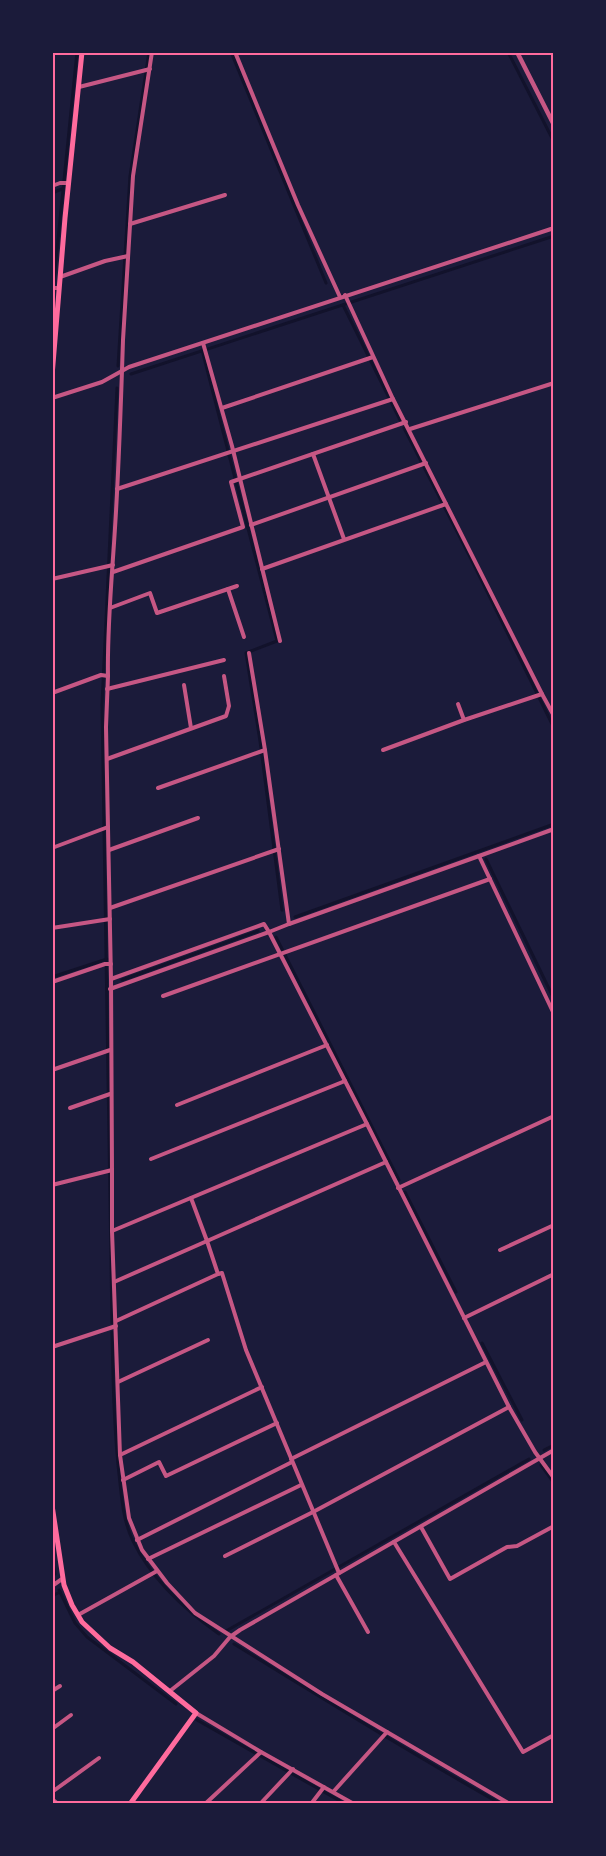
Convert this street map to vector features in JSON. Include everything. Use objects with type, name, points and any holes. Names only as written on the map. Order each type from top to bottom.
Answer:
[{"type":"main road","points":[[52,376],[56,288],[60,277],[64,183],[82,52]]},
{"type":"main road","points":[[52,1505],[62,1580],[78,1615],[110,1648],[133,1662],[196,1713],[130,1803]]},
{"type":"street","points":[[152,52],[147,69],[133,176],[126,256],[124,361],[104,675],[107,689],[106,828],[109,850],[110,908],[107,919],[108,964],[111,979],[108,1050],[110,1170],[120,1455],[129,1518],[137,1540],[154,1572],[195,1613],[386,1734],[510,1803]]},
{"type":"street","points":[[235,52],[298,205],[340,297]]},
{"type":"street","points":[[517,52],[554,126]]},
{"type":"street","points":[[79,87],[147,69]]},
{"type":"street","points":[[52,186],[64,183]]},
{"type":"street","points":[[130,224],[225,195]]},
{"type":"street","points":[[52,398],[102,382],[129,367],[204,348],[345,295],[554,228]]},
{"type":"street","points":[[60,277],[126,256]]},
{"type":"street","points":[[345,295],[370,358],[391,400],[410,429],[423,464],[443,505],[481,569],[539,695],[554,716]]},
{"type":"street","points":[[204,348],[222,408],[230,453],[280,641]]},
{"type":"street","points":[[222,408],[370,358]]},
{"type":"street","points":[[410,429],[554,383]]},
{"type":"street","points":[[117,489],[391,400]]},
{"type":"street","points":[[112,572],[243,527],[231,482],[406,422]]},
{"type":"street","points":[[313,454],[344,539]]},
{"type":"street","points":[[250,525],[423,464]]},
{"type":"street","points":[[262,569],[443,505]]},
{"type":"street","points":[[52,579],[110,566]]},
{"type":"street","points":[[110,608],[150,594],[157,613],[237,586]]},
{"type":"street","points":[[228,589],[244,637]]},
{"type":"street","points":[[249,653],[276,850],[289,924]]},
{"type":"street","points":[[107,689],[224,660]]},
{"type":"street","points":[[52,693],[104,675]]},
{"type":"street","points":[[107,759],[226,716],[229,706],[224,676]]},
{"type":"street","points":[[184,685],[191,728]]},
{"type":"street","points":[[383,750],[539,695]]},
{"type":"street","points":[[458,704],[464,720]]},
{"type":"street","points":[[158,788],[262,751]]},
{"type":"street","points":[[109,850],[198,818]]},
{"type":"street","points":[[52,848],[106,828]]},
{"type":"street","points":[[110,989],[554,829]]},
{"type":"street","points":[[110,908],[276,850]]},
{"type":"street","points":[[479,856],[554,1014]]},
{"type":"street","points":[[163,996],[490,879]]},
{"type":"street","points":[[52,928],[107,919]]},
{"type":"street","points":[[111,979],[264,924],[284,954],[327,1046],[509,1407],[554,1478]]},
{"type":"street","points":[[52,982],[108,964]]},
{"type":"street","points":[[177,1105],[327,1046]]},
{"type":"street","points":[[52,1070],[108,1050]]},
{"type":"street","points":[[151,1159],[345,1081]]},
{"type":"street","points":[[70,1108],[108,1094]]},
{"type":"street","points":[[398,1188],[554,1116]]},
{"type":"street","points":[[112,1231],[367,1124]]},
{"type":"street","points":[[114,1281],[386,1162]]},
{"type":"street","points":[[52,1185],[110,1170]]},
{"type":"street","points":[[191,1198],[218,1274]]},
{"type":"street","points":[[500,1250],[554,1225]]},
{"type":"street","points":[[52,1347],[116,1323],[222,1273],[246,1350],[337,1571],[368,1632]]},
{"type":"street","points":[[464,1318],[554,1274]]},
{"type":"street","points":[[118,1382],[208,1340]]},
{"type":"street","points":[[137,1540],[486,1362]]},
{"type":"street","points":[[120,1455],[262,1387]]},
{"type":"street","points":[[225,1556],[313,1512],[509,1407]]},
{"type":"street","points":[[123,1480],[159,1462],[166,1476],[277,1423]]},
{"type":"street","points":[[169,1692],[214,1656],[230,1637],[337,1571],[421,1527],[554,1450]]},
{"type":"street","points":[[148,1559],[301,1485]]},
{"type":"street","points":[[421,1527],[450,1579],[507,1547],[517,1546],[554,1526]]},
{"type":"street","points":[[394,1542],[523,1752],[554,1735]]},
{"type":"street","points":[[78,1615],[154,1572]]},
{"type":"street","points":[[52,1586],[62,1580]]},
{"type":"street","points":[[52,1691],[60,1686]]},
{"type":"street","points":[[196,1713],[259,1755],[354,1803]]},
{"type":"street","points":[[52,1729],[71,1715]]},
{"type":"street","points":[[334,1791],[386,1734]]},
{"type":"street","points":[[205,1803],[259,1755]]},
{"type":"street","points":[[52,1792],[99,1758]]},
{"type":"street","points":[[260,1803],[291,1772]]},
{"type":"street","points":[[311,1803],[323,1789]]},
{"type":"street","points":[[52,1799],[58,1803]]},
{"type":"waterway","points":[[52,299],[77,52]]},
{"type":"waterway","points":[[118,366],[130,176],[149,52]]},
{"type":"waterway","points":[[231,52],[326,283]]},
{"type":"waterway","points":[[508,52],[554,142]]},
{"type":"waterway","points":[[52,193],[62,189]]},
{"type":"waterway","points":[[131,374],[554,236]]},
{"type":"waterway","points":[[343,305],[400,420]]},
{"type":"waterway","points":[[202,350],[277,641],[246,653],[282,910]]},
{"type":"waterway","points":[[112,1323],[102,705],[117,388]]},
{"type":"waterway","points":[[404,428],[554,728]]},
{"type":"waterway","points":[[295,917],[554,824]]},
{"type":"waterway","points":[[486,859],[554,999]]},
{"type":"waterway","points":[[122,980],[258,931]]},
{"type":"waterway","points":[[276,937],[399,1180]]},
{"type":"waterway","points":[[52,977],[107,959]]},
{"type":"waterway","points":[[405,1192],[456,1292]]},
{"type":"waterway","points":[[112,1332],[118,1464],[127,1527],[150,1569],[170,1593],[219,1634]]},
{"type":"waterway","points":[[482,1343],[522,1420]]},
{"type":"waterway","points":[[544,1450],[554,1445]]},
{"type":"waterway","points":[[226,1631],[529,1459]]},
{"type":"waterway","points":[[541,1465],[554,1483]]},
{"type":"waterway","points":[[52,1558],[55,1574]]},
{"type":"waterway","points":[[59,1590],[75,1623],[87,1637],[176,1704]]},
{"type":"waterway","points":[[52,1596],[60,1592]]},
{"type":"waterway","points":[[234,1644],[501,1804]]},
{"type":"waterway","points":[[197,1720],[340,1801],[338,1804]]}]
